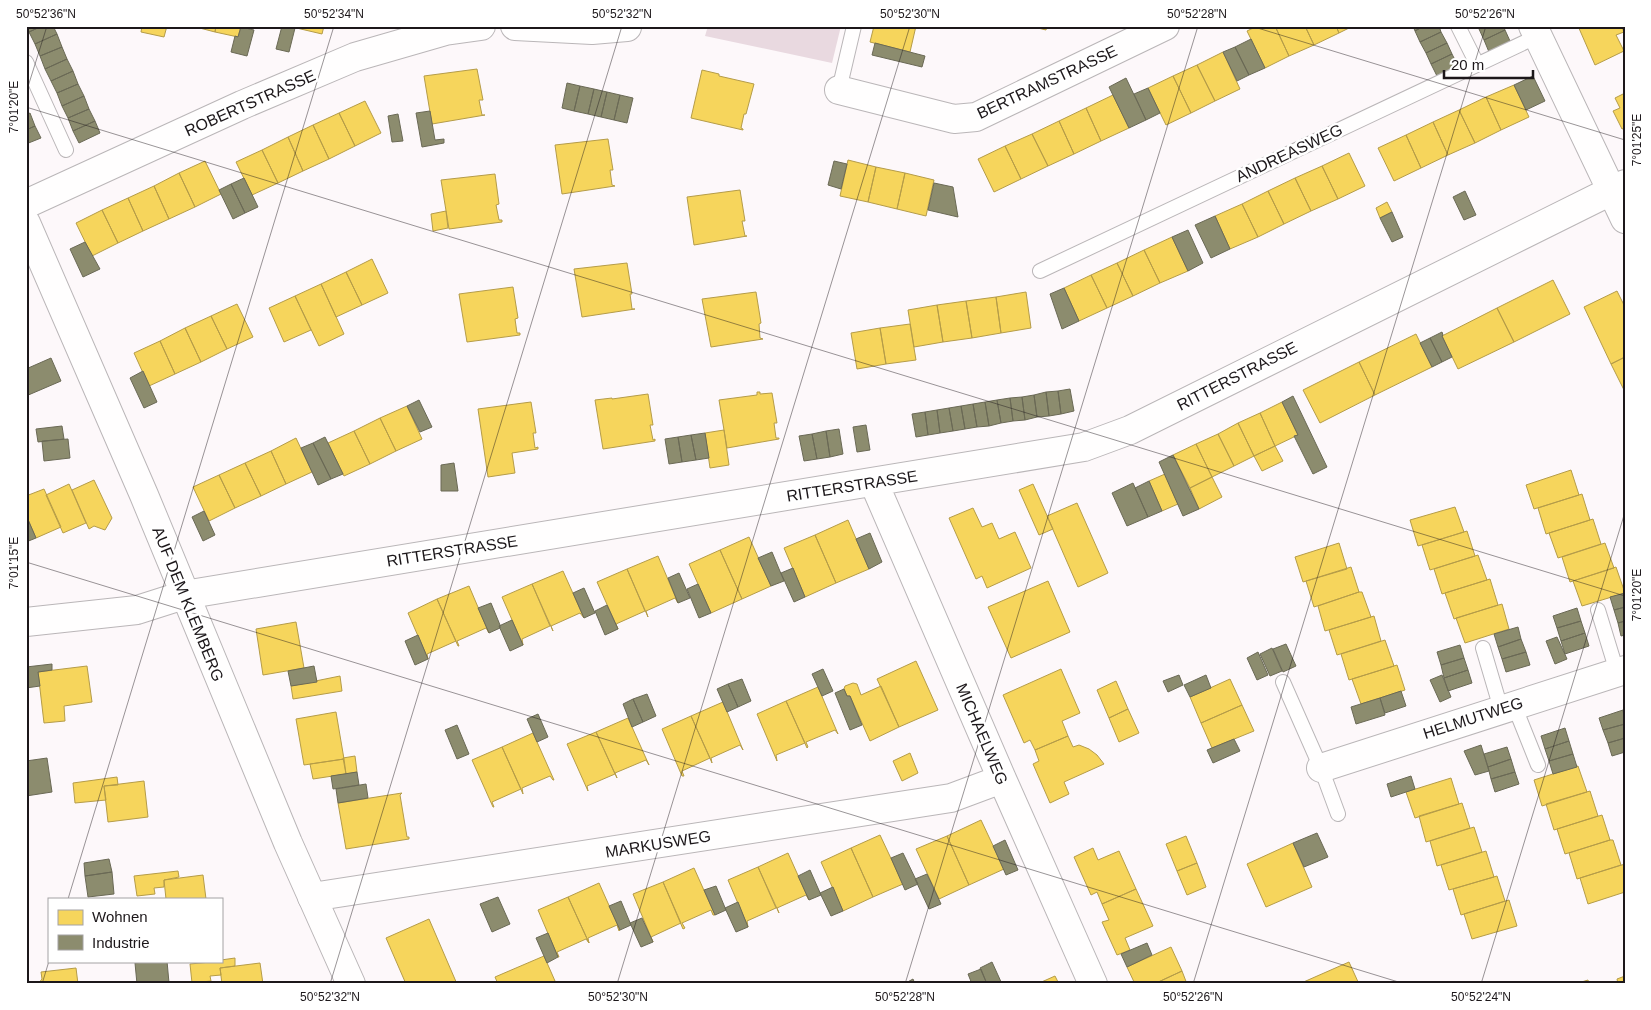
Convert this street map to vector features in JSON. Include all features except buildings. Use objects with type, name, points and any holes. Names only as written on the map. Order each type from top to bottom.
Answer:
[{"type":"street","name":"ROBERTSTRASSE","points":[[26,204],[242,105],[355,57],[445,31],[482,26]]},
{"type":"street","points":[[515,26],[592,30],[627,26]]},
{"type":"street","name":"BERTRAMSTRASSE","points":[[839,90],[954,119],[976,117],[1165,26]]},
{"type":"street","points":[[1536,31],[1618,187],[1625,219]]},
{"type":"street","name":"RITTERSTRASSE","points":[[26,622],[137,610],[184,596],[1084,447],[1130,430],[1618,187]]},
{"type":"street","name":"AUF DEM KLEMBERG","points":[[26,223],[144,495],[184,596],[312,897],[351,984]]},
{"type":"street","name":"MICHAELWEG","points":[[874,483],[1002,779],[1094,984]]},
{"type":"street","name":"HELMUTWEG","points":[[1321,768],[1621,671]]},
{"type":"street","name":"MARKUSWEG","points":[[312,897],[951,798],[1002,779]]},
{"type":"lane","points":[[839,90],[854,26]]},
{"type":"lane","points":[[1458,26],[1477,64]]},
{"type":"lane","name":"ANDREASWEG","points":[[1040,272],[1477,64],[1536,31]]},
{"type":"lane","points":[[26,62],[66,150]]},
{"type":"lane","points":[[1598,610],[1621,671]]},
{"type":"lane","points":[[1483,648],[1508,707],[1538,765]]},
{"type":"lane","points":[[1283,682],[1321,768],[1338,814]]},
{"type":"shaded area","points":[[708,26],[841,26],[832,63],[705,36]]}]
